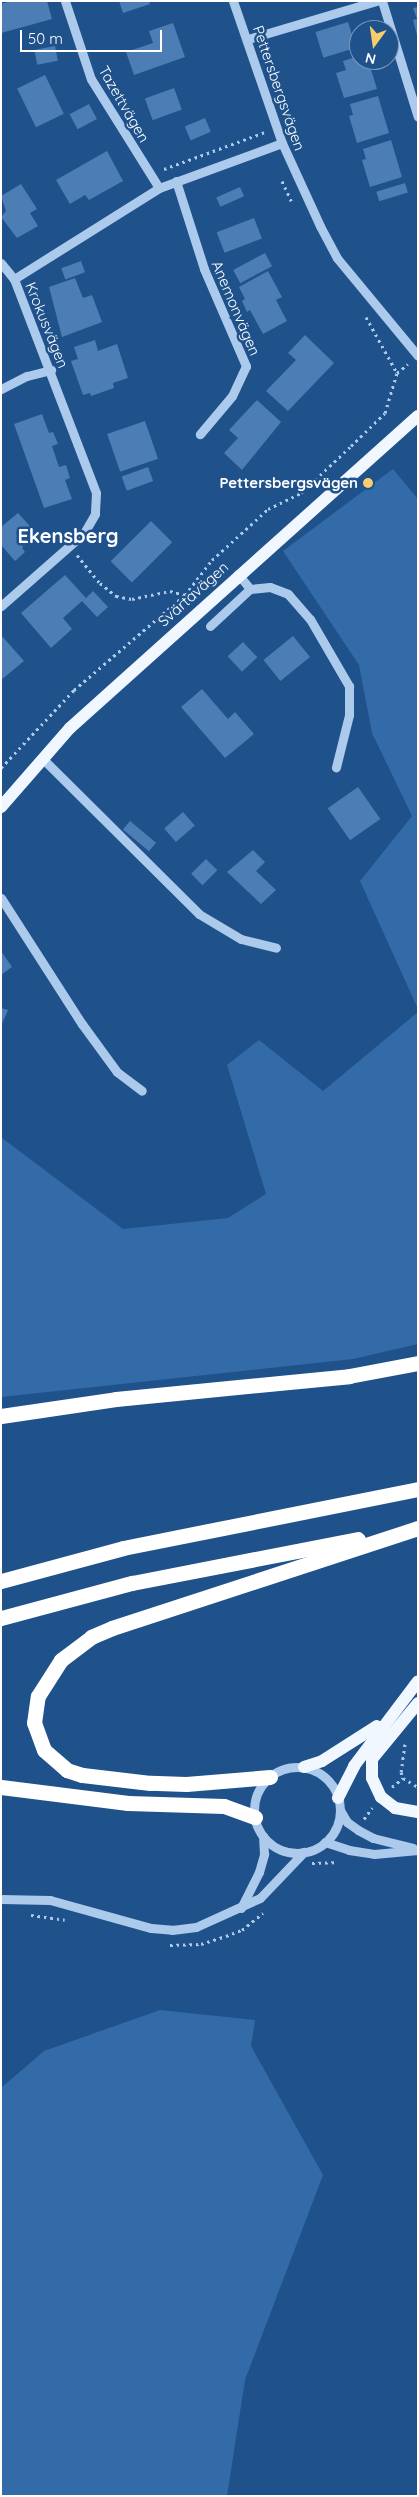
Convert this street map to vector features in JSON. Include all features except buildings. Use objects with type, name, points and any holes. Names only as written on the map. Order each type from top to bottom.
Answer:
[{"type":"highway","points":[[1,1416],[116,1399],[349,1376],[418,1363]]},
{"type":"highway","points":[[1,1581],[122,1548],[418,1489]]},
{"type":"highway","points":[[1,1618],[132,1582],[418,1527]]},
{"type":"highway","points":[[270,1776],[186,1784],[150,1784],[82,1775],[68,1770],[44,1750],[34,1723],[38,1696],[60,1660],[91,1637],[112,1628],[418,1527]]},
{"type":"highway","points":[[1,1787],[128,1803],[224,1806],[255,1817]]},
{"type":"main road","name":"Svärtavägen","points":[[1,807],[70,728],[238,574],[418,416]]},
{"type":"main road","points":[[339,1804],[354,1766],[386,1720],[418,1681]]},
{"type":"main road","points":[[418,1703],[372,1759],[372,1778],[381,1797],[395,1808],[418,1812]]},
{"type":"main road","points":[[304,1767],[336,1753],[386,1720]]},
{"type":"street","name":"Tazettvägen","points":[[64,1],[91,79],[159,188]]},
{"type":"street","name":"Pettersbergsvägen","points":[[233,1],[248,39],[282,143],[337,258],[414,359]]},
{"type":"street","points":[[248,39],[376,1]]},
{"type":"street","points":[[382,1],[418,117]]},
{"type":"street","name":"Krokusvägen","points":[[1,606],[84,533],[95,514],[96,493],[14,279],[159,188],[282,143]]},
{"type":"street","name":"Anemonvägen","points":[[176,181],[204,269],[246,366],[232,396],[200,434]]},
{"type":"street","points":[[1,263],[14,279]]},
{"type":"street","points":[[1,389],[27,376],[50,370]]},
{"type":"street","points":[[238,574],[250,589]]},
{"type":"street","points":[[210,626],[250,589],[270,587],[288,594],[310,619],[349,686],[348,715],[336,767]]},
{"type":"street","points":[[43,759],[199,914],[240,939],[276,948]]},
{"type":"street","points":[[1,898],[82,1024],[117,1072],[142,1091]]},
{"type":"street","points":[[240,1908],[259,1872],[264,1854],[263,1836],[255,1817],[257,1795],[270,1776],[280,1770],[304,1767],[326,1778],[347,1822],[373,1838],[418,1849]]},
{"type":"street","points":[[1,1899],[50,1900],[172,1930],[196,1927],[260,1898],[304,1852],[325,1842],[333,1833],[339,1804]]},
{"type":"street","points":[[263,1836],[281,1850],[304,1852]]},
{"type":"street","points":[[325,1842],[349,1850],[374,1854],[418,1849]]},
{"type":"path","points":[[159,188],[164,167],[265,132]]},
{"type":"path","points":[[1,768],[74,690],[185,595],[212,560],[268,509],[300,493],[385,413],[397,373],[414,359]]},
{"type":"path","points":[[71,543],[78,558],[94,577],[116,596],[132,598],[170,591],[185,595]]},
{"type":"path","points":[[403,1778],[401,1765],[406,1741]]},
{"type":"path","points":[[358,1830],[381,1797],[403,1778]]},
{"type":"path","points":[[403,1778],[418,1787]]},
{"type":"path","points":[[304,1867],[322,1860],[344,1862],[349,1850]]},
{"type":"path","points":[[160,1944],[201,1944],[226,1936],[242,1930],[267,1909]]},
{"type":"path","points":[[22,1915],[71,1922]]},
{"type":"shaded area","points":[[393,469],[418,499],[418,1009],[360,881],[412,816],[372,733],[359,665],[283,551]]},
{"type":"shaded area","points":[[418,1012],[418,1344],[353,1359],[1,1397],[2,1138],[123,1229],[228,1218],[266,1194],[227,1065],[259,1040],[323,1091]]},
{"type":"shaded area","points":[[160,2010],[255,2020],[251,2046],[323,2175],[245,2380],[227,2496],[1,2496],[1,2088],[44,2051]]},
{"type":"place","name":"Pettersbergsvägen","points":[[368,483]]},
{"type":"district","name":"Ekensberg","points":[[68,535]]}]
